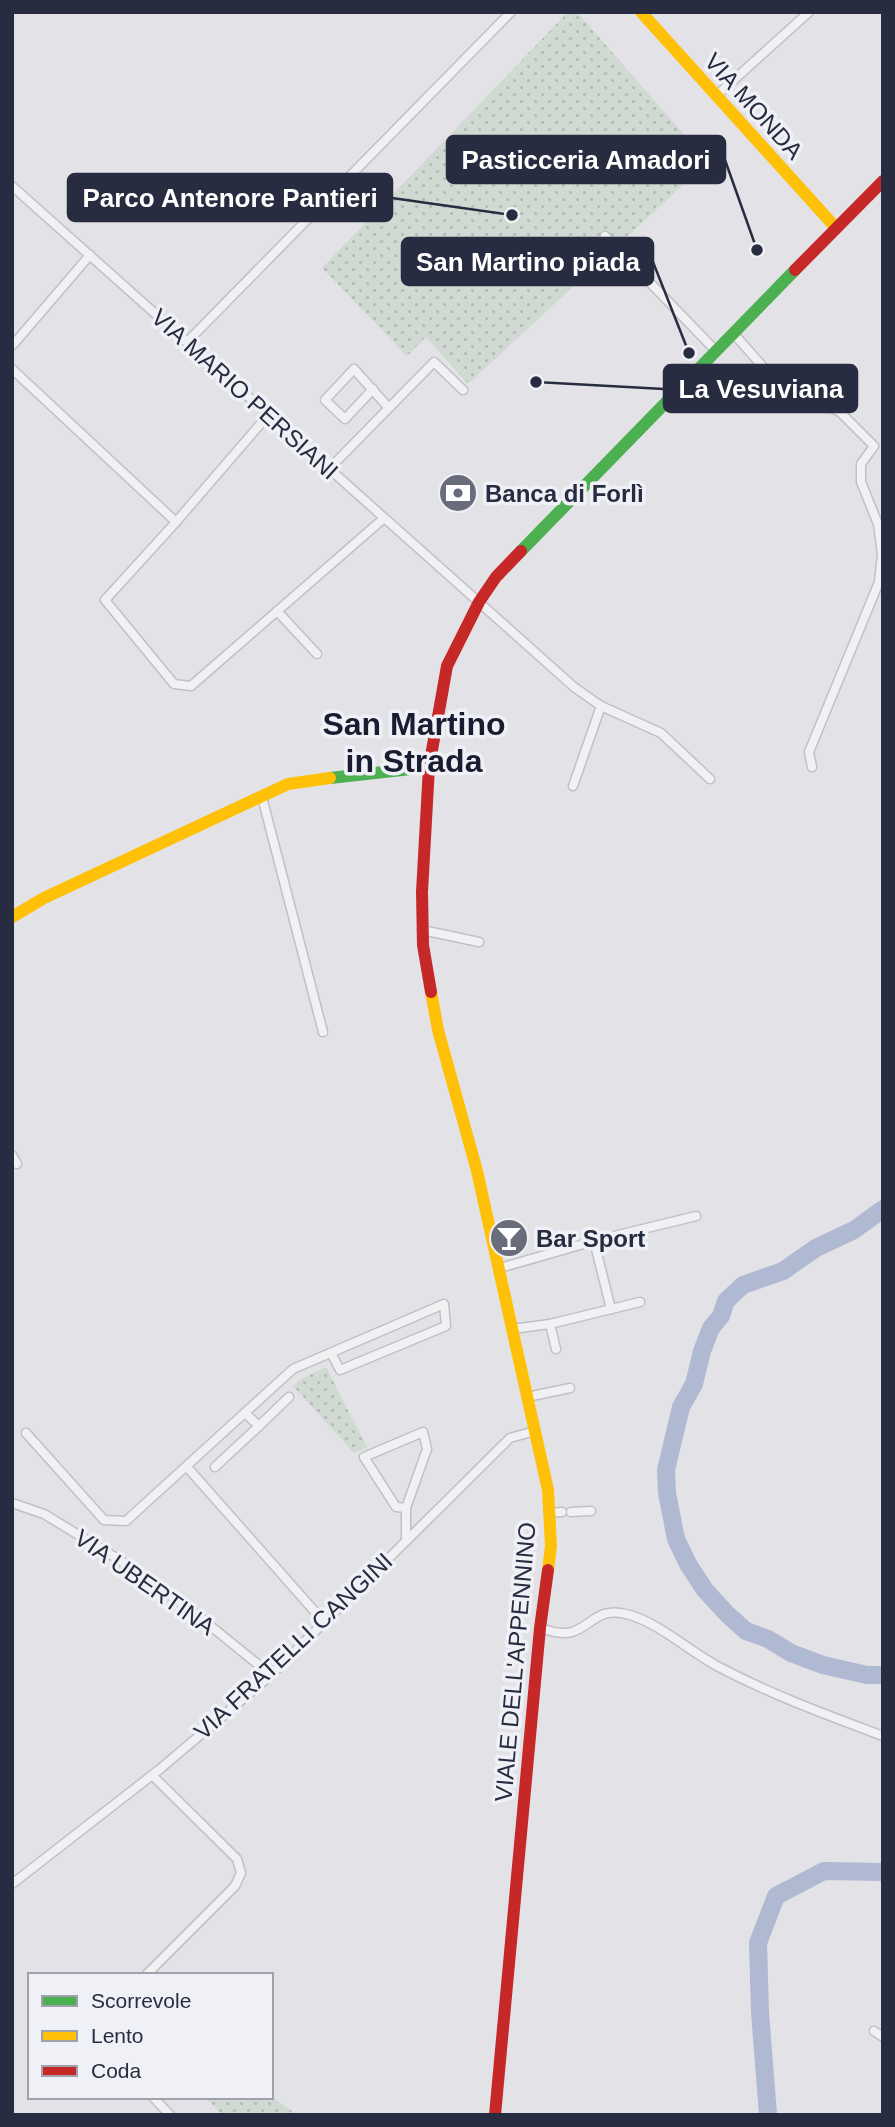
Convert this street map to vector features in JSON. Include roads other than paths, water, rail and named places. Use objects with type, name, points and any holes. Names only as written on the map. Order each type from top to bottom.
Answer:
[{"type":"main road","name":"VIA MONDA","points":[[641,12],[836,228]]},
{"type":"main road","name":"VIALE DELL'APPENNINO","points":[[495,2115],[540,1628],[551,1546],[561,1512],[548,1490],[477,1171],[438,1030],[423,945],[422,892],[429,767],[447,666],[496,577],[883,181]]},
{"type":"main road","points":[[12,917],[44,898],[288,784],[429,767]]},
{"type":"street","points":[[187,342],[511,12]]},
{"type":"street","points":[[716,96],[809,12]]},
{"type":"street","name":"VIA MARIO PERSIANI","points":[[12,186],[573,687],[601,706],[661,733],[710,779]]},
{"type":"street","points":[[605,236],[716,351]]},
{"type":"street","points":[[12,346],[90,255]]},
{"type":"street","points":[[734,334],[779,385],[796,395],[813,398],[840,412],[874,446]]},
{"type":"street","points":[[329,469],[434,362],[463,390]]},
{"type":"street","points":[[12,369],[177,523]]},
{"type":"street","points":[[373,389],[345,419],[325,400],[354,369],[373,389],[388,407]]},
{"type":"street","points":[[269,414],[177,523],[105,600],[174,684],[191,686],[383,519]]},
{"type":"street","points":[[812,767],[809,752],[879,582],[882,554],[878,524],[861,482],[861,464],[874,446],[883,441]]},
{"type":"street","points":[[277,611],[317,654]]},
{"type":"street","points":[[573,786],[601,706]]},
{"type":"street","points":[[262,797],[323,1032]]},
{"type":"street","points":[[422,930],[479,942]]},
{"type":"street","points":[[12,1155],[18,1164]]},
{"type":"street","points":[[500,1268],[696,1216]]},
{"type":"street","points":[[594,1241],[611,1309]]},
{"type":"street","points":[[512,1329],[550,1324],[639,1302]]},
{"type":"street","points":[[26,1433],[104,1520],[126,1521],[293,1369],[444,1304],[446,1326],[340,1370],[331,1353]]},
{"type":"street","points":[[550,1324],[555,1349]]},
{"type":"street","points":[[527,1397],[570,1388]]},
{"type":"street","points":[[215,1467],[289,1397]]},
{"type":"street","points":[[245,1413],[259,1426]]},
{"type":"street","name":"VIA FRATELLI CANGINI","points":[[12,1884],[152,1775],[271,1675],[510,1438],[535,1431]]},
{"type":"street","points":[[406,1507],[396,1507],[365,1457],[423,1432],[427,1449],[406,1507],[406,1541]]},
{"type":"street","points":[[187,1468],[324,1622]]},
{"type":"street","name":"VIA UBERTINA","points":[[12,1503],[44,1514],[118,1559],[191,1610],[271,1675]]},
{"type":"street","points":[[561,1512],[592,1511]]},
{"type":"street","points":[[540,1628],[566,1633],[573,1632],[610,1612],[633,1616],[716,1666],[772,1694],[883,1736]]},
{"type":"street","points":[[148,1973],[235,1886],[241,1873],[237,1858],[152,1775]]},
{"type":"street","points":[[874,2031],[883,2037]]},
{"type":"street","points":[[155,2099],[170,2115]]},
{"type":"waterway","points":[[883,1209],[854,1230],[816,1248],[783,1271],[743,1285],[726,1301],[721,1316],[711,1328],[694,1384],[681,1407],[666,1470],[667,1493],[676,1539],[705,1590],[728,1615],[746,1631],[768,1639],[791,1653],[823,1665],[867,1675],[883,1675]]},
{"type":"waterway","points":[[768,2115],[758,1943],[776,1896],[824,1871],[883,1872]]},
{"type":"place","name":"Parco Antenore Pantieri","points":[[512,215]]},
{"type":"place","name":"Pasticceria Amadori","points":[[757,250]]},
{"type":"place","name":"San Martino piada","points":[[689,353]]},
{"type":"place","name":"La Vesuviana","points":[[536,382]]},
{"type":"place","name":"Banca di Forlì","points":[[458,493]]},
{"type":"place","name":"Bar Sport","points":[[509,1238]]},
{"type":"district","name":"San Martino in Strada","points":[[414,742]]}]
